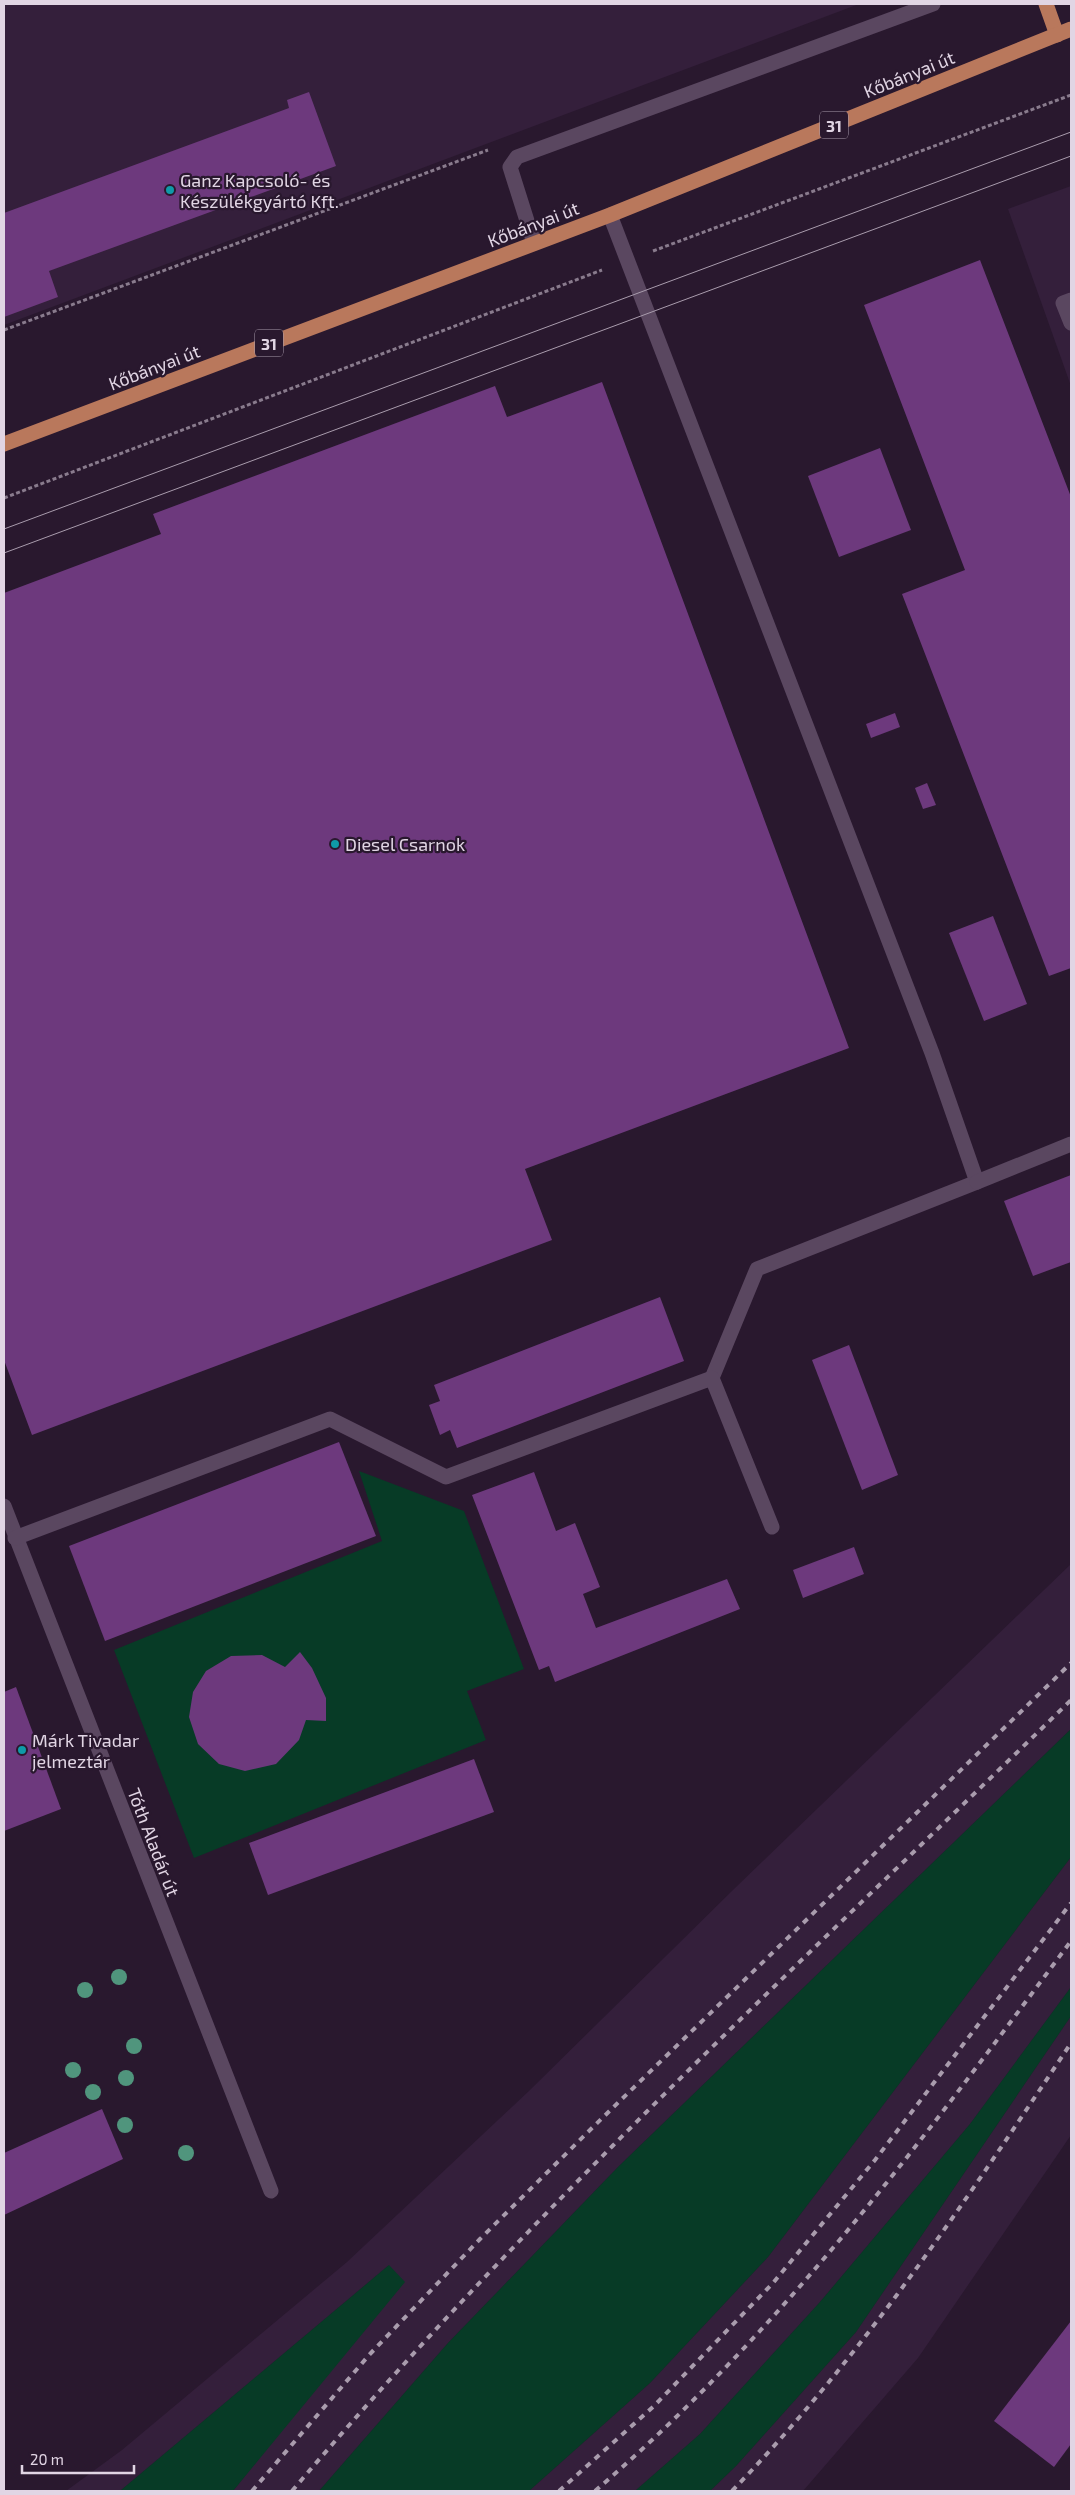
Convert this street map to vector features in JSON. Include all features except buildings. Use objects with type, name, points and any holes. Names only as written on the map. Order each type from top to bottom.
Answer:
[{"type":"main road","name":"31","points":[[1046,4],[1064,32]]},
{"type":"main road","name":"Kőbányai út","points":[[4,444],[610,214],[1064,32]]},
{"type":"lane","points":[[534,243],[510,167],[517,157],[933,4]]},
{"type":"lane","points":[[610,214],[932,1053],[977,1182]]},
{"type":"lane","points":[[1071,300],[1063,303],[1071,323]]},
{"type":"lane","points":[[772,1527],[712,1378],[757,1270],[1071,1144]]},
{"type":"lane","points":[[15,1538],[330,1419],[446,1477],[712,1378]]},
{"type":"lane","name":"Tóth Aladár út","points":[[4,1506],[271,2191]]},
{"type":"path","points":[[4,498],[627,261],[1071,95]]},
{"type":"path","points":[[4,330],[490,150]]},
{"type":"shaded area","points":[[4,4],[859,4],[4,325]]},
{"type":"shaded area","points":[[1071,186],[1071,386],[1008,209]]},
{"type":"shaded area","points":[[1071,1564],[1071,1729],[618,2167],[448,2343],[319,2491],[233,2491],[279,2433],[389,2265],[120,2491],[66,2491],[122,2450],[347,2262],[530,2090],[734,1889]]},
{"type":"shaded area","points":[[1071,1857],[1071,1987],[970,2124],[820,2302],[700,2434],[635,2491],[529,2491],[650,2383],[768,2257]]},
{"type":"shaded area","points":[[1071,2016],[1071,2135],[918,2358],[803,2491],[710,2491],[736,2466],[856,2332]]},
{"type":"green space","points":[[359,1471],[464,1511],[524,1669],[467,1691],[486,1740],[194,1858],[114,1650],[382,1541]]},
{"type":"green space","points":[[1071,1729],[1071,1857],[768,2257],[650,2383],[529,2491],[319,2491],[448,2343],[618,2167]]},
{"type":"green space","points":[[1071,1987],[1071,2016],[856,2332],[736,2466],[710,2491],[635,2491],[700,2434],[820,2302],[970,2124]]},
{"type":"green space","points":[[389,2265],[405,2282],[233,2491],[120,2491]]},
{"type":"tram line","points":[[4,529],[1071,132]]},
{"type":"tram line","points":[[4,553],[1071,156]]},
{"type":"railway","points":[[252,2491],[370,2354],[480,2239],[1071,1663]]},
{"type":"railway","points":[[292,2491],[384,2387],[574,2185],[771,1989],[1071,1700]]},
{"type":"railway","points":[[559,2491],[654,2406],[773,2283],[875,2160],[1071,1903]]},
{"type":"railway","points":[[595,2491],[663,2429],[728,2365],[848,2230],[906,2159],[1071,1941]]},
{"type":"railway","points":[[732,2491],[826,2386],[912,2275],[993,2160],[1071,2043]]},
{"type":"place","name":"Ganz Kapcsoló- és Készülékgyártó Kft.","points":[[170,190]]},
{"type":"place","name":"Diesel Csarnok","points":[[335,844]]},
{"type":"place","name":"Márk Tivadar jelmeztár","points":[[22,1750]]}]
